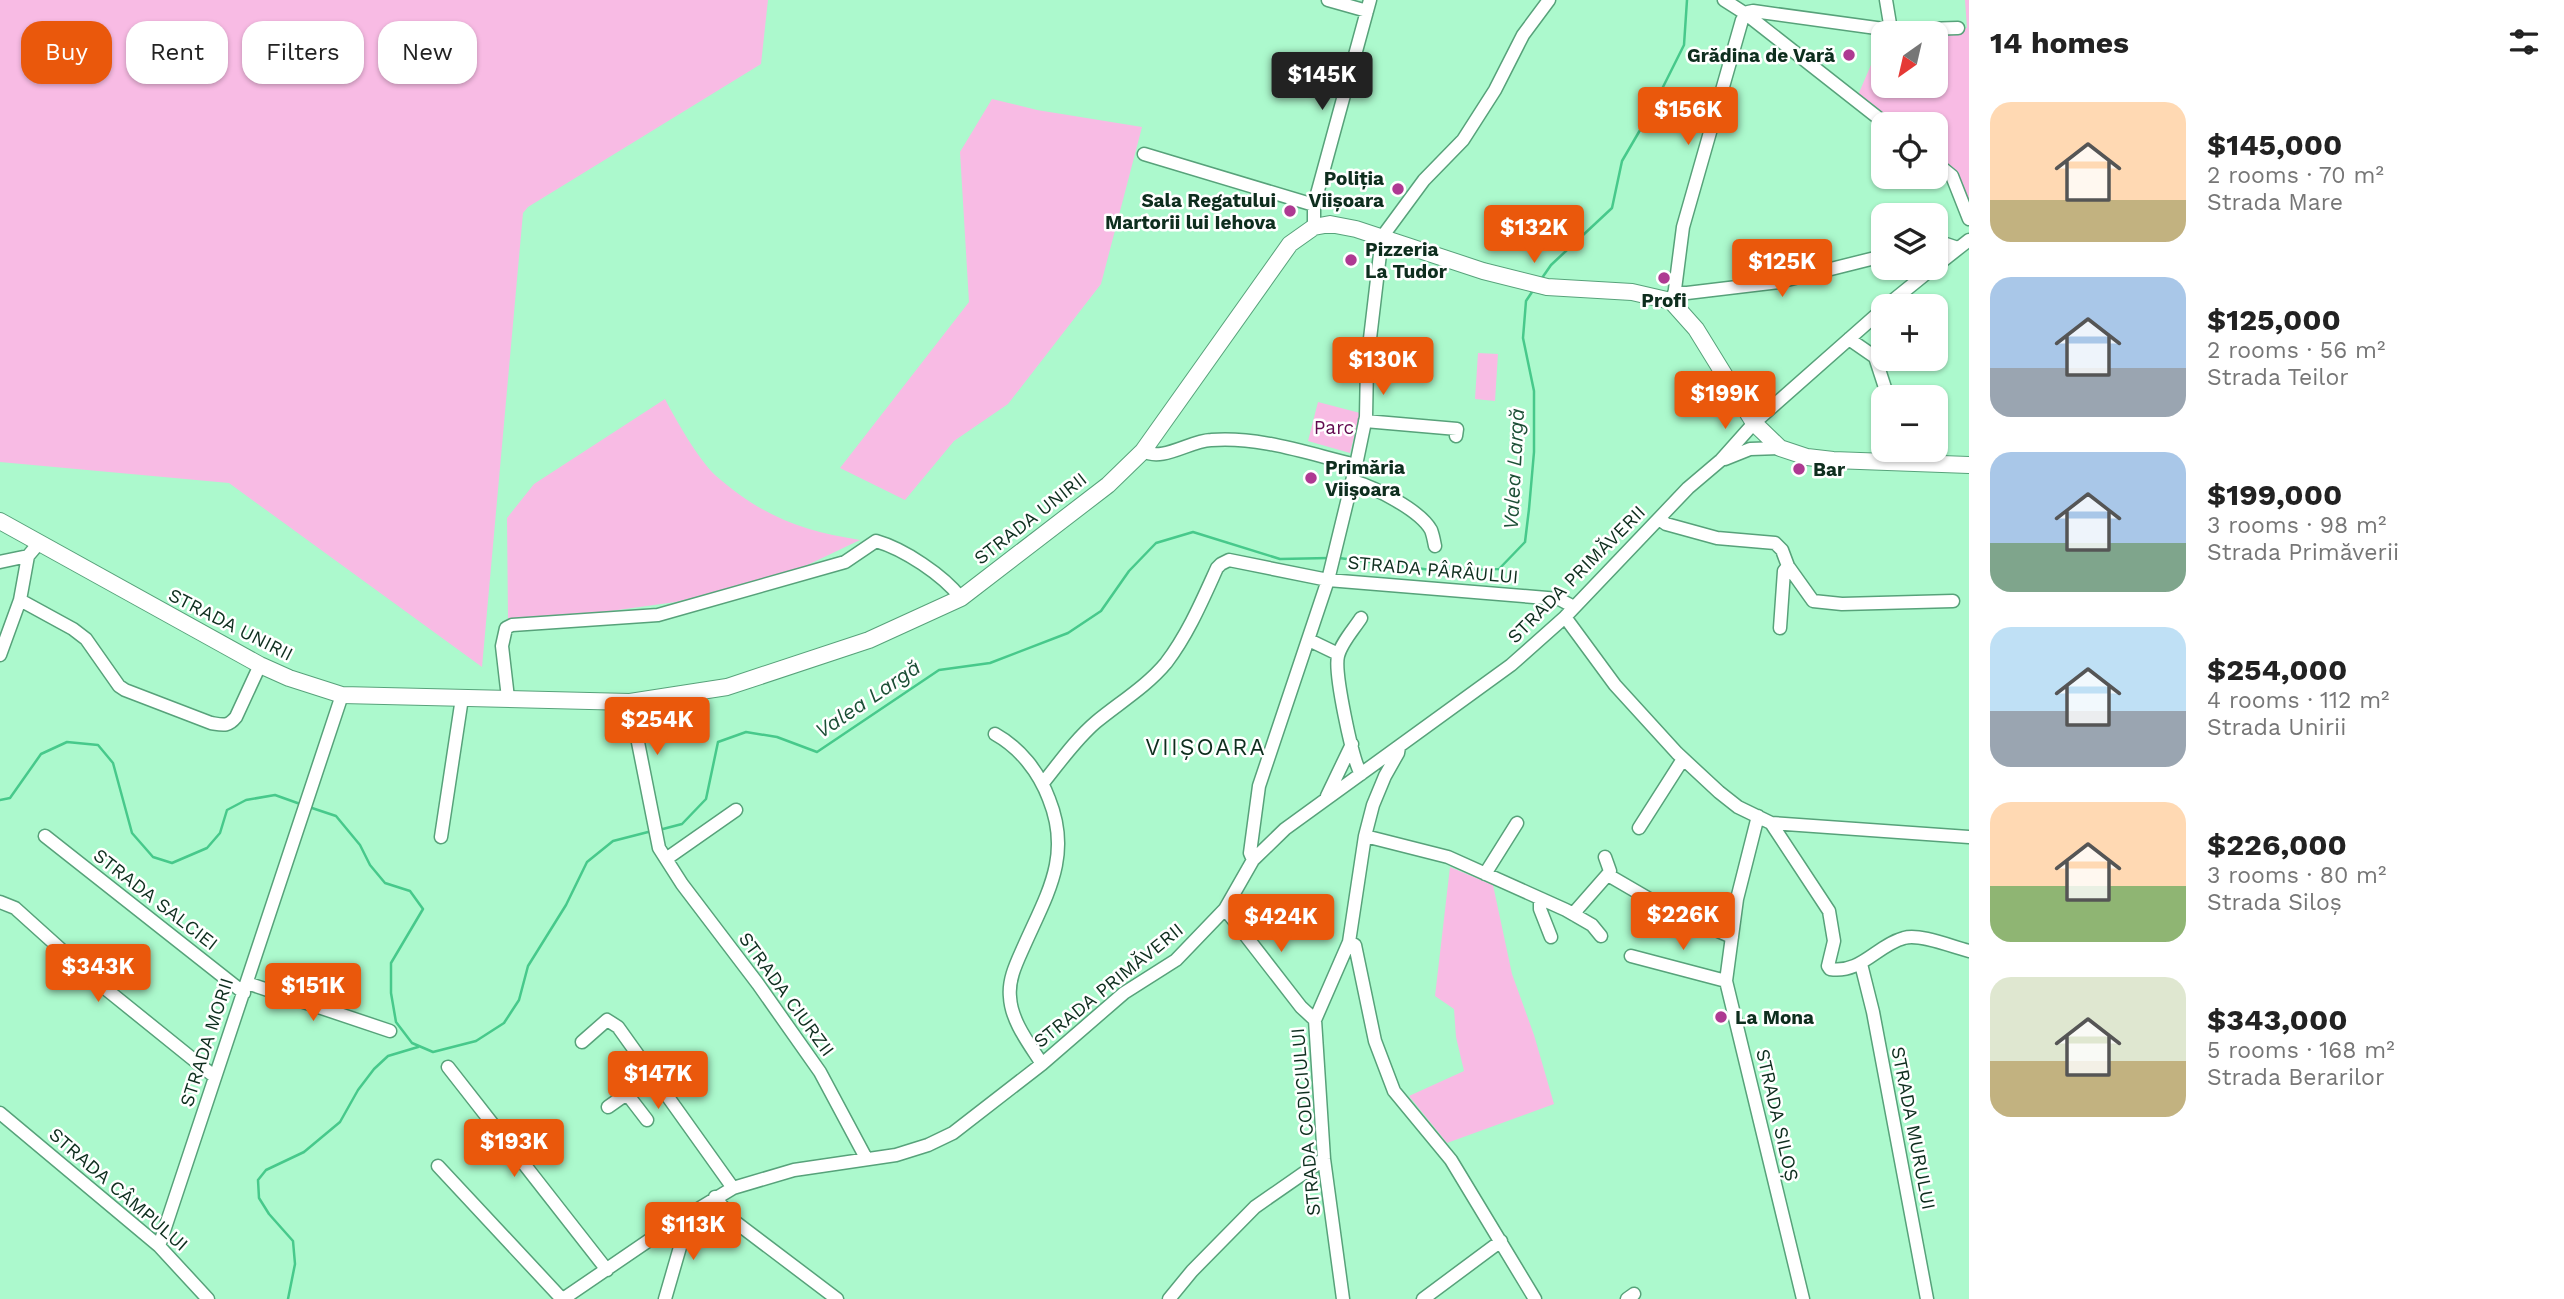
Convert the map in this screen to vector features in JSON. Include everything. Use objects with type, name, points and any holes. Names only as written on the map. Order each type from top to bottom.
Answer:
[{"type":"main road","points":[[1314,228],[1330,224],[1356,229],[1547,287],[1673,297],[1754,423],[1780,448],[1820,459],[1871,457]]},
{"type":"main road","name":"STRADA UNIRII","points":[[0,522],[33,550],[260,665],[289,678],[342,695],[630,702],[681,696],[740,683],[869,640],[961,598],[1108,485],[1143,451],[1290,244],[1314,228]]},
{"type":"main road","points":[[1940,462],[1969,466]]},
{"type":"street","points":[[1314,228],[1314,205],[1369,6],[1328,0]]},
{"type":"street","points":[[1254,860],[1250,853],[1259,786],[1309,640],[1353,481],[1365,421],[1367,364],[1382,237],[1424,180],[1463,140],[1495,90],[1523,35],[1549,0]]},
{"type":"street","points":[[1724,0],[1871,112]]},
{"type":"street","points":[[1886,0],[1890,21]]},
{"type":"street","points":[[1871,27],[1753,11],[1745,14],[1741,20],[1683,227],[1673,297],[1779,282],[1871,259]]},
{"type":"street","points":[[1948,28],[1958,28]]},
{"type":"street","points":[[1144,154],[1314,205]]},
{"type":"street","points":[[1948,173],[1952,176],[1969,219]]},
{"type":"street","points":[[1948,256],[1969,240]]},
{"type":"street","points":[[1948,245],[1958,248]]},
{"type":"street","points":[[1902,294],[1918,280]]},
{"type":"street","points":[[1721,460],[1754,423],[1871,320]]},
{"type":"street","points":[[1849,339],[1875,356],[1884,385]]},
{"type":"street","points":[[1365,421],[1457,429],[1456,436]]},
{"type":"street","points":[[1143,451],[1158,455],[1198,440],[1234,438],[1356,465]]},
{"type":"street","points":[[1721,460],[1750,449],[1780,448]]},
{"type":"street","name":"STRADA PRIMĂVERII","points":[[562,1299],[667,1227],[690,1216],[715,1197],[733,1188],[793,1170],[896,1155],[928,1145],[953,1133],[1042,1064],[1124,993],[1176,960],[1225,909],[1254,860],[1285,829],[1511,666],[1565,617],[1688,488],[1721,460]]},
{"type":"street","points":[[1353,481],[1381,493],[1423,521],[1431,531],[1435,546]]},
{"type":"street","points":[[1659,519],[1665,524],[1717,538],[1775,543],[1782,550],[1788,566],[1810,599],[1816,602],[1842,604],[1953,601]]},
{"type":"street","points":[[508,698],[502,646],[506,628],[512,625],[658,615],[845,562],[876,541],[926,567],[952,587],[961,598]]},
{"type":"street","points":[[0,562],[33,550]]},
{"type":"street","points":[[0,655],[20,600],[33,550]]},
{"type":"street","name":"STRADA PÂRÂULUI","points":[[1043,783],[1072,746],[1094,724],[1164,665],[1188,630],[1221,564],[1229,561],[1329,575],[1559,599],[1574,607]]},
{"type":"street","points":[[1780,628],[1784,571],[1788,566]]},
{"type":"street","points":[[20,600],[74,629],[86,639],[125,690],[211,723],[225,726],[236,717],[260,665]]},
{"type":"street","points":[[1565,617],[1615,685],[1684,760],[1738,807],[1771,823],[1969,837]]},
{"type":"street","points":[[1361,618],[1338,653],[1340,683],[1356,765],[1361,774]]},
{"type":"street","points":[[1309,640],[1338,653]]},
{"type":"street","name":"STRADA MORII","points":[[159,1246],[342,695]]},
{"type":"street","points":[[441,837],[462,698]]},
{"type":"street","name":"STRADA CIURZII","points":[[630,702],[656,843],[682,884],[820,1072],[866,1158]]},
{"type":"street","points":[[995,734],[1018,752],[1043,783],[1055,813],[1059,839],[1055,878],[1015,966],[1010,998],[1027,1042],[1042,1064]]},
{"type":"street","points":[[1326,800],[1352,744]]},
{"type":"street","name":"STRADA CODICIULUI","points":[[1343,1299],[1324,1159],[1315,1020],[1349,942],[1365,836],[1381,786],[1399,747]]},
{"type":"street","points":[[1639,828],[1684,760]]},
{"type":"street","points":[[666,859],[736,810]]},
{"type":"street","name":"STRADA SILOȘ","points":[[1758,816],[1737,899],[1726,981],[1803,1299]]},
{"type":"street","points":[[1485,874],[1517,823]]},
{"type":"street","points":[[1771,823],[1829,911],[1834,941],[1828,966],[1830,970],[1846,970],[1861,964],[1906,937],[1969,951]]},
{"type":"street","name":"STRADA SALCIEI","points":[[45,836],[245,988],[390,1031]]},
{"type":"street","points":[[1365,836],[1448,857],[1573,914],[1592,925],[1601,936]]},
{"type":"street","points":[[1573,914],[1608,875],[1610,871],[1605,857]]},
{"type":"street","points":[[1608,875],[1663,907],[1732,937]]},
{"type":"street","points":[[1540,899],[1540,909],[1551,937]]},
{"type":"street","points":[[0,902],[15,908],[96,981],[215,1077]]},
{"type":"street","points":[[1225,909],[1301,1007],[1315,1020]]},
{"type":"street","points":[[1349,942],[1355,945],[1375,1041],[1394,1091],[1451,1160],[1535,1299]]},
{"type":"street","points":[[1630,956],[1726,981]]},
{"type":"street","name":"STRADA MURULUI","points":[[1861,964],[1873,1012],[1927,1299]]},
{"type":"street","points":[[582,1041],[603,1022],[610,1020],[733,1188]]},
{"type":"street","points":[[448,1067],[607,1270]]},
{"type":"street","points":[[608,1107],[652,1076]]},
{"type":"street","points":[[627,1094],[647,1120]]},
{"type":"street","name":"STRADA CÂMPULUI","points":[[0,1113],[159,1246],[208,1299]]},
{"type":"street","points":[[1169,1299],[1192,1271],[1255,1207],[1324,1159]]},
{"type":"street","points":[[438,1166],[562,1299]]},
{"type":"street","points":[[715,1197],[734,1221],[837,1299]]},
{"type":"street","points":[[665,1299],[690,1216]]},
{"type":"street","points":[[1423,1299],[1501,1241]]},
{"type":"green space","points":[[0,0],[768,0],[761,64],[528,207],[523,213],[482,667],[229,483],[0,462]]},
{"type":"green space","points":[[1965,0],[1969,0],[1969,217],[1948,176],[1948,112],[1871,112],[1871,115],[1855,102],[1871,65],[1871,98],[1948,98],[1948,29],[1967,28]]},
{"type":"green space","points":[[992,99],[1037,110],[1142,127],[1101,284],[1008,404],[954,441],[905,500],[840,468],[969,302],[960,152]]},
{"type":"green space","points":[[1478,353],[1498,354],[1495,401],[1475,399]]},
{"type":"green space","points":[[665,399],[681,428],[715,475],[748,501],[800,526],[860,540],[797,570],[676,602],[596,613],[508,620],[507,518],[534,484]]},
{"type":"green space","name":"Parc","points":[[1318,402],[1360,413],[1350,453],[1308,441]]},
{"type":"green space","points":[[1450,867],[1493,885],[1512,974],[1534,1035],[1554,1104],[1447,1143],[1409,1096],[1464,1071],[1456,1037],[1454,1009],[1435,996]]},
{"type":"waterway","name":"Valea Largă","points":[[1542,278],[1551,265],[1612,208],[1622,161],[1684,45],[1687,0]]},
{"type":"waterway","name":"Valea Largă","points":[[1339,558],[1439,571],[1499,569],[1525,542],[1534,452],[1534,391],[1523,338],[1526,301],[1534,289]]},
{"type":"waterway","name":"Valea Largă","points":[[659,830],[682,824],[706,799],[718,742],[746,732],[777,737],[817,752],[939,670],[990,663],[1068,633],[1101,611],[1129,571],[1156,543],[1193,532],[1280,559],[1329,558]]},
{"type":"waterway","name":"Valea Largă","points":[[0,800],[10,798],[41,754],[67,742],[98,745],[113,763],[132,833],[153,857],[172,863],[207,848],[220,833],[227,810],[246,800],[275,795],[303,805]]},
{"type":"waterway","name":"Valea Largă","points":[[309,807],[336,816],[360,845],[370,865],[385,883],[410,891],[423,909],[391,963],[391,993],[396,1022],[412,1043],[433,1052],[476,1041],[504,1023],[519,1000],[528,966],[566,905],[587,862],[613,841],[652,831]]},
{"type":"waterway","points":[[288,1299],[295,1264],[293,1241],[259,1198],[258,1180],[266,1170],[304,1152],[340,1122],[358,1090],[388,1056],[418,1047]]},
{"type":"place","name":"Grădina de Vară","points":[[1849,55]]},
{"type":"place","name":"Poliția Viișoara","points":[[1398,189]]},
{"type":"place","name":"Sala Regatului Martorii lui Iehova","points":[[1290,211]]},
{"type":"place","name":"Pizzeria La Tudor","points":[[1351,260]]},
{"type":"place","name":"Profi","points":[[1664,278]]},
{"type":"place","name":"Bar","points":[[1799,469]]},
{"type":"place","name":"Primăria Viişoara","points":[[1311,478]]},
{"type":"place","name":"La Mona","points":[[1721,1017]]},
{"type":"district","name":"VIIȘOARA","points":[[1206,747]]}]
